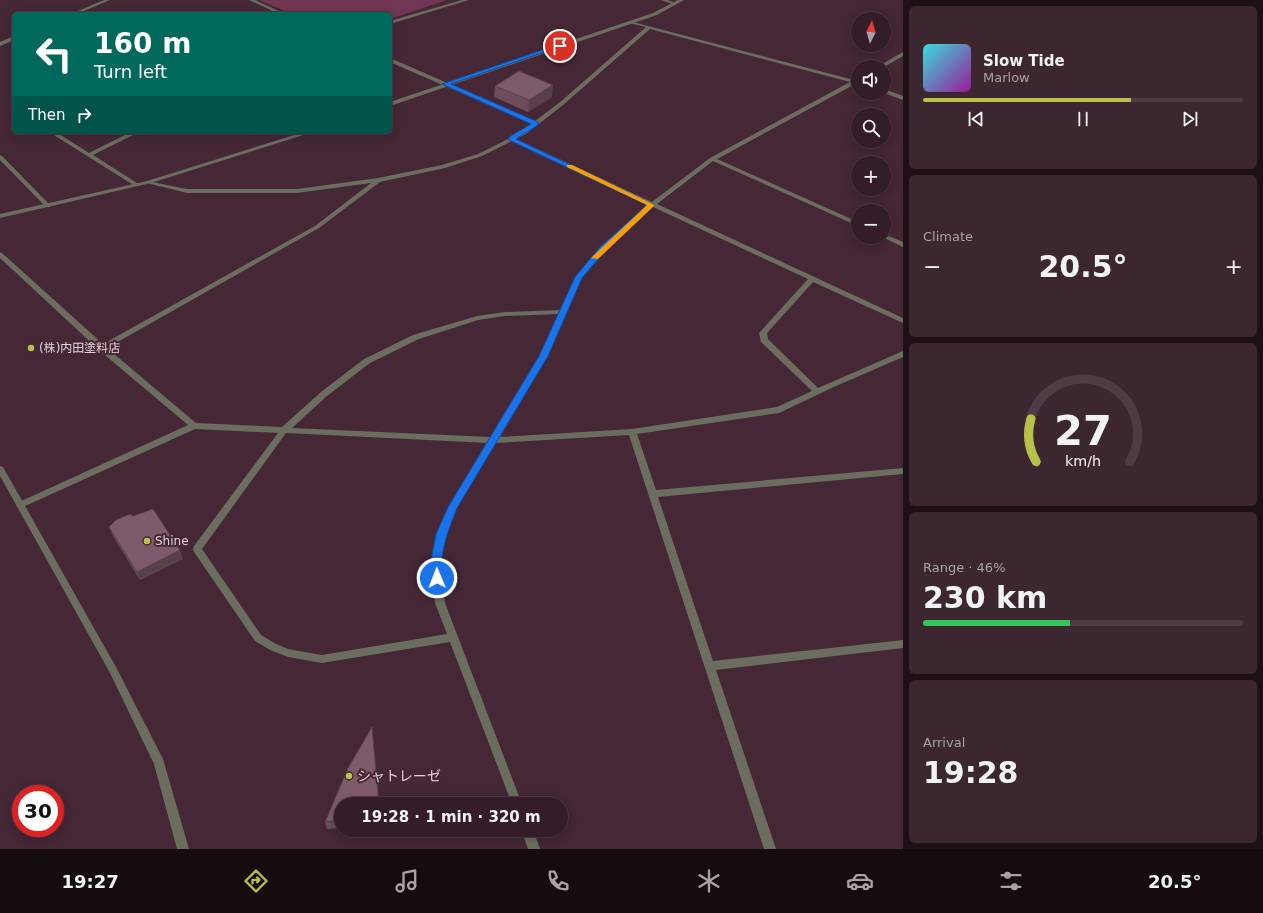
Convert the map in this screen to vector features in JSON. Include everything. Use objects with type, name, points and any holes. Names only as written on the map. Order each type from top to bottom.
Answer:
[{"type":"street","points":[[79,12],[108,0]]},
{"type":"street","points":[[251,0],[278,12]]},
{"type":"street","points":[[392,22],[459,1],[467,0]]},
{"type":"street","points":[[663,0],[675,4]]},
{"type":"street","points":[[392,103],[631,22],[682,0]]},
{"type":"street","points":[[631,22],[851,80]]},
{"type":"street","points":[[149,182],[187,191],[297,191],[378,180],[443,167],[480,155],[536,124],[649,27]]},
{"type":"street","points":[[0,44],[12,39]]},
{"type":"street","points":[[891,61],[903,54]]},
{"type":"street","points":[[392,61],[536,124]]},
{"type":"street","points":[[514,797],[440,604],[435,565],[441,534],[453,507],[544,356],[579,277],[603,248],[652,205],[712,159],[851,85]]},
{"type":"street","points":[[891,94],[903,98]]},
{"type":"street","points":[[55,134],[137,185]]},
{"type":"street","points":[[89,155],[132,134]]},
{"type":"street","points":[[0,216],[149,182],[301,134]]},
{"type":"street","points":[[511,139],[903,321]]},
{"type":"street","points":[[0,157],[48,206]]},
{"type":"street","points":[[712,159],[851,221]]},
{"type":"street","points":[[102,348],[317,227],[378,180]]},
{"type":"street","points":[[891,239],[903,245]]},
{"type":"street","points":[[0,254],[102,348],[194,426]]},
{"type":"street","points":[[812,278],[763,333],[764,340],[818,392]]},
{"type":"street","points":[[453,637],[322,659],[301,658],[285,653],[271,647],[258,638],[197,549],[284,430],[324,394],[367,361],[416,337],[477,318],[506,314],[563,312]]},
{"type":"street","points":[[20,505],[194,426],[493,440],[632,432],[779,410],[903,354]]},
{"type":"street","points":[[632,432],[770,849]]},
{"type":"street","points":[[0,469],[113,670],[159,763],[184,849]]},
{"type":"street","points":[[653,494],[903,471]]},
{"type":"street","points":[[710,666],[903,644]]},
{"type":"street","points":[[530,837],[534,849]]},
{"type":"shaded area","points":[[259,0],[447,0],[392,18],[392,12],[287,12]]},
{"type":"building","points":[[519,71],[553,85],[529,100],[495,86]]},
{"type":"building","points":[[153,509],[180,550],[137,572],[109,527],[116,520],[130,514],[133,516]]},
{"type":"building","points":[[372,727],[378,797],[336,797],[348,768]]},
{"type":"building","points":[[334,801],[334,821],[325,822]]},
{"type":"slow traffic","points":[[569,166],[652,205],[603,248],[595,258]]},
{"type":"place","name":"(株)内田塗料店","points":[[31,348]]},
{"type":"place","name":"Shine","points":[[147,541]]},
{"type":"place","name":"シャトレーゼ","points":[[349,776]]},
{"type":"route","points":[[437,578],[435,565],[441,534],[453,507],[544,356],[579,277],[603,248],[652,205],[511,139],[524,133],[536,124],[445,84],[560,46]]}]
